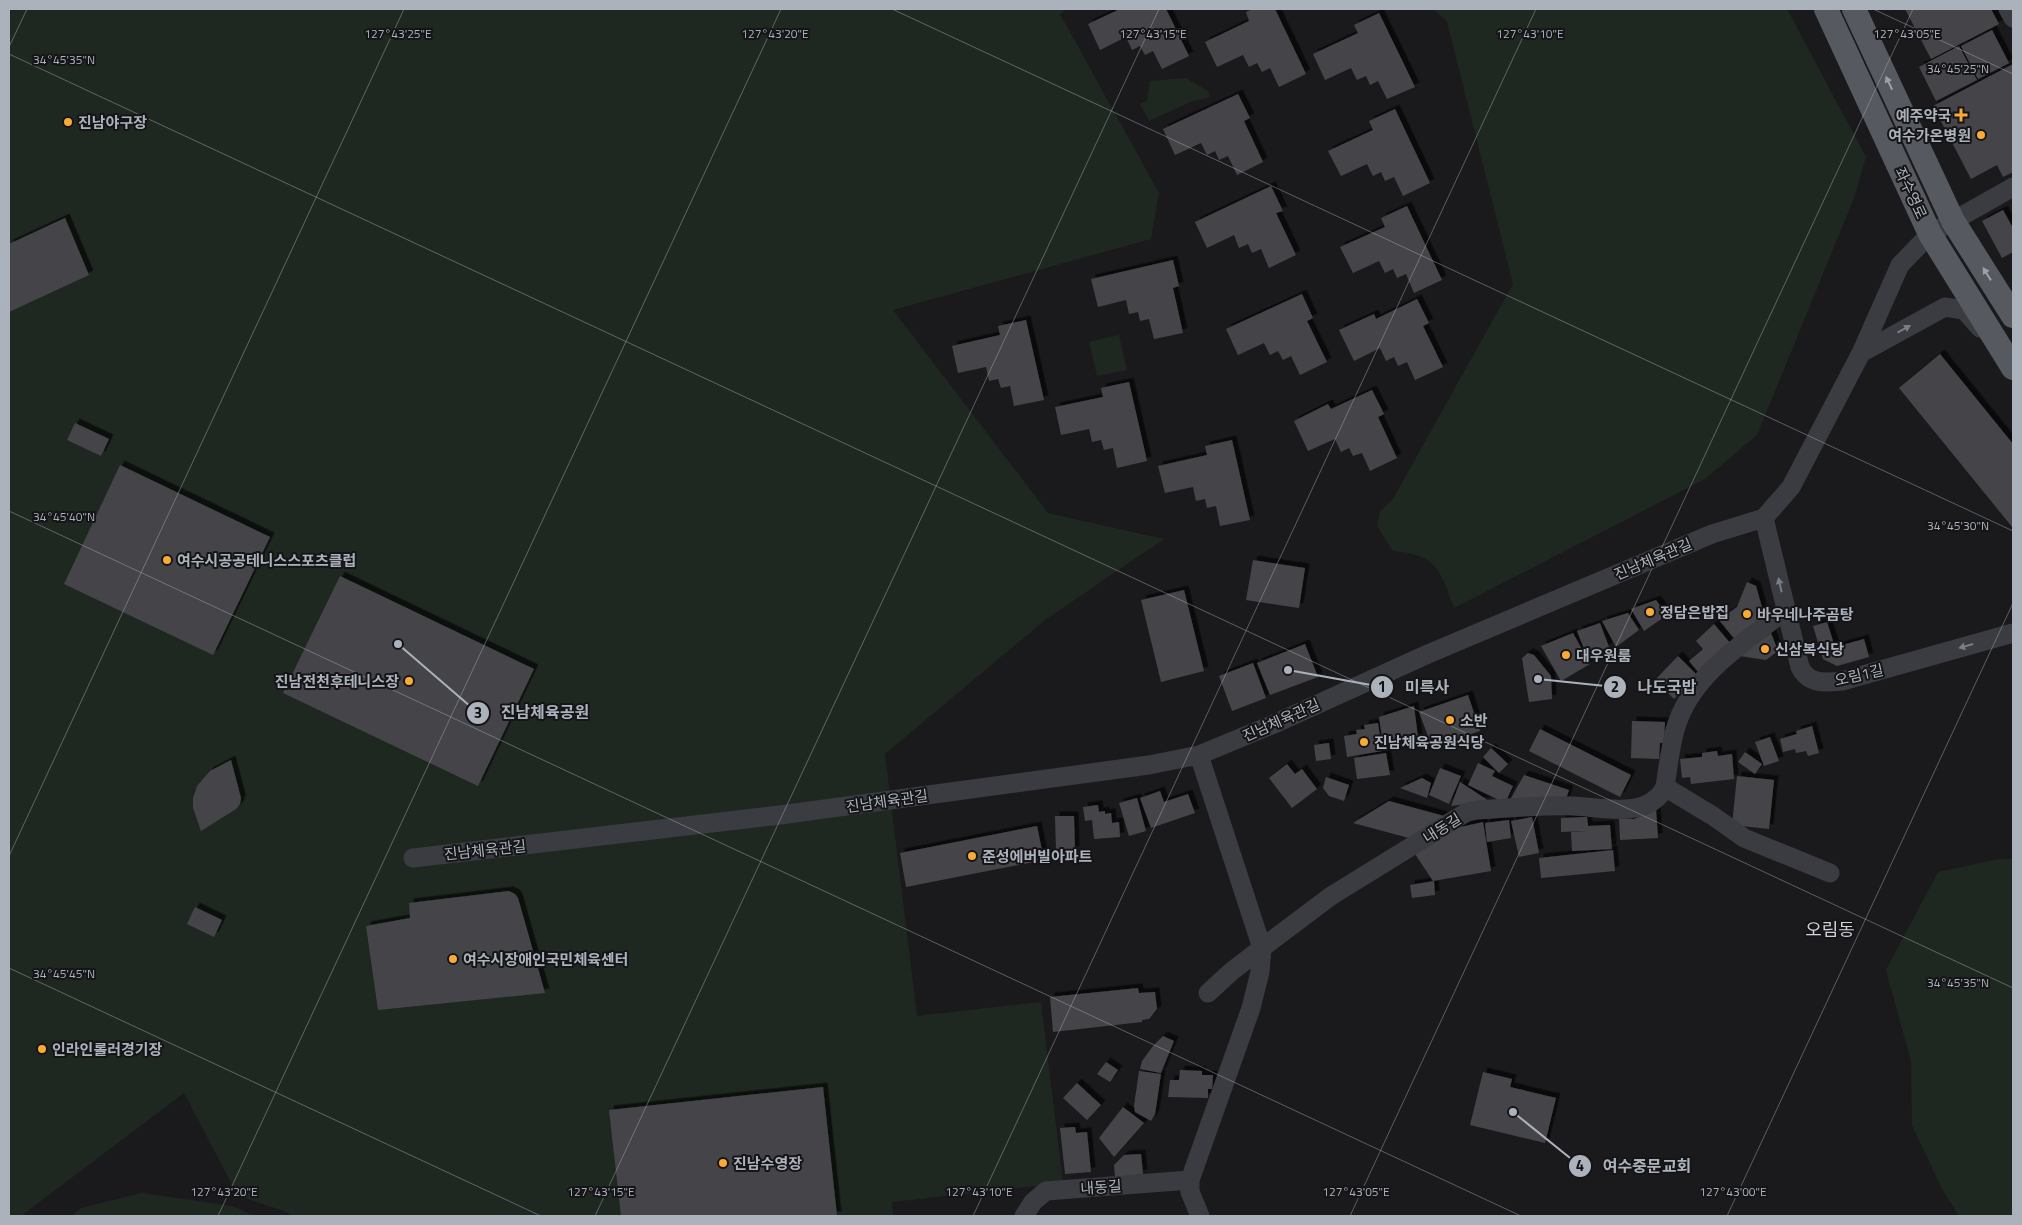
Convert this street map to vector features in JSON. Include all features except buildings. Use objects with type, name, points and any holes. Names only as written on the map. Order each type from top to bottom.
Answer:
[{"type":"main road","name":"좌수영로","points":[[1826,9],[1930,234],[2013,368]]},
{"type":"main road","name":"좌수영로","points":[[1854,9],[1954,221],[2013,316]]},
{"type":"street","points":[[2008,9],[2013,18]]},
{"type":"street","points":[[1764,518],[1791,487],[1861,353],[1900,266],[1930,234],[2013,187]]},
{"type":"street","points":[[1861,353],[1945,307],[1964,310],[2013,373]]},
{"type":"street","name":"오림1길","points":[[1764,518],[1800,667],[1803,674],[1817,682],[1842,681],[2013,633]]},
{"type":"street","name":"진남체육관길","points":[[413,858],[531,846],[780,815],[1148,765],[1199,755],[1274,724],[1428,654],[1694,542],[1764,518]]},
{"type":"street","points":[[1786,610],[1718,664],[1700,681],[1686,704],[1675,729],[1665,787],[1713,816],[1744,838],[1830,873]]},
{"type":"street","points":[[1199,755],[1262,948],[1260,972],[1251,1008],[1190,1180],[1190,1192],[1200,1216]]},
{"type":"street","name":"내동길","points":[[1208,993],[1232,971],[1331,896],[1467,812],[1573,806],[1614,811],[1624,810],[1652,801],[1665,787]]},
{"type":"street","name":"내동길","points":[[1024,1216],[1033,1202],[1046,1191],[1190,1180]]},
{"type":"shaded area","points":[[9,9],[1066,9],[1060,14],[1159,193],[1151,239],[893,310],[1048,513],[1164,539],[1045,620],[885,754],[917,1016],[1041,1002],[1063,1183],[892,1202],[893,1216],[293,1216],[281,1210],[238,1196],[184,1093],[21,1216],[9,1216]]},
{"type":"shaded area","points":[[1433,9],[1787,9],[1866,157],[1854,198],[1757,435],[1705,479],[1454,608],[1445,583],[1435,566],[1419,556],[1393,551],[1377,526],[1380,511],[1393,499],[1513,284],[1447,21]]},
{"type":"shaded area","points":[[1186,78],[1208,91],[1210,97],[1190,102],[1149,121],[1140,104],[1147,101],[1150,81]]},
{"type":"shaded area","points":[[1119,335],[1127,370],[1097,376],[1089,342]]},
{"type":"shaded area","points":[[1999,859],[2013,859],[2013,1216],[1959,1216],[1942,1189],[1912,1125],[1911,1061],[1886,970],[1938,872]]},
{"type":"shaded area","points":[[142,1193],[232,1206],[255,1216],[72,1216],[81,1208]]},
{"type":"place","name":"예주약국","points":[[1961,115]]},
{"type":"place","name":"진남야구장","points":[[68,122]]},
{"type":"place","name":"여수가온병원","points":[[1981,135]]},
{"type":"place","name":"여수시공공테니스스포츠클럽","points":[[167,560]]},
{"type":"place","name":"정담은밥집","points":[[1650,612]]},
{"type":"place","name":"바우네나주곰탕","points":[[1747,614]]},
{"type":"place","name":"진남체육공원","points":[[398,644]]},
{"type":"place","name":"신삼복식당","points":[[1765,649]]},
{"type":"place","name":"대우원룸","points":[[1566,655]]},
{"type":"place","name":"미륵사","points":[[1288,670]]},
{"type":"place","name":"나도국밥","points":[[1538,679]]},
{"type":"place","name":"진남전천후테니스장","points":[[409,681]]},
{"type":"place","name":"소반","points":[[1450,720]]},
{"type":"place","name":"진남체육공원식당","points":[[1364,742]]},
{"type":"place","name":"준성에버빌아파트","points":[[972,856]]},
{"type":"place","name":"여수시장애인국민체육센터","points":[[453,959]]},
{"type":"place","name":"인라인롤러경기장","points":[[42,1049]]},
{"type":"place","name":"여수중문교회","points":[[1513,1112]]},
{"type":"place","name":"진남수영장","points":[[723,1163]]},
{"type":"district","name":"오림동","points":[[1830,929]]}]
